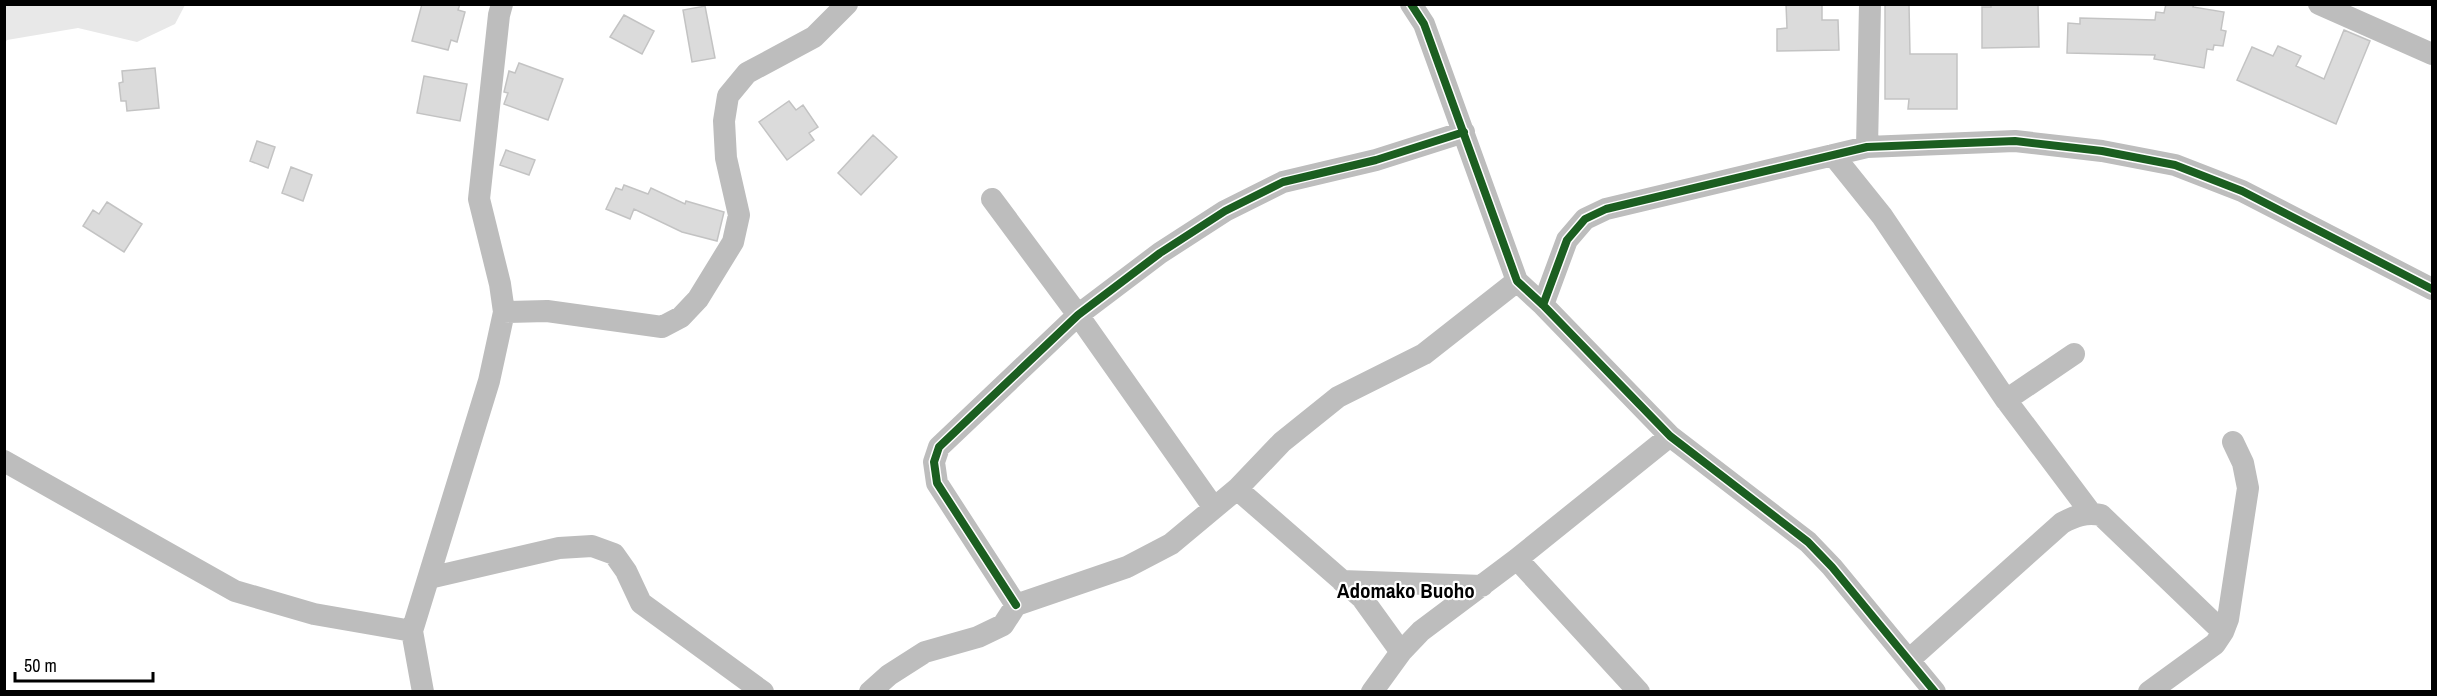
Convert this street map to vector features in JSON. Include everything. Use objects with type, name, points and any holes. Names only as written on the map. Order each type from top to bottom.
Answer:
[{"type":"street","points":[[423,692],[412,631],[489,381],[504,312],[500,284],[479,199],[502,4]]},
{"type":"street","points":[[504,312],[547,310],[662,327],[681,317],[698,299],[733,242],[739,215],[726,158],[724,121],[728,96],[747,73],[814,37],[847,4]]},
{"type":"street","points":[[1412,4],[1424,24],[1517,281],[1670,436],[1808,542],[1910,659],[1935,692]]},
{"type":"street","points":[[1867,147],[1870,4]]},
{"type":"street","points":[[2319,4],[2433,54]]},
{"type":"street","points":[[1016,605],[937,483],[934,462],[939,447],[1078,315],[1160,253],[1225,211],[1283,182],[1376,160],[1464,132]]},
{"type":"street","points":[[1543,305],[1567,240],[1586,219],[1606,209],[1867,147],[2015,141],[2102,151],[2175,165],[2242,191],[2433,290]]},
{"type":"street","points":[[1833,155],[1882,216],[2006,400],[2091,513]]},
{"type":"street","points":[[992,199],[1078,315],[1214,508]]},
{"type":"street","points":[[870,692],[889,675],[925,652],[978,637],[1003,625],[1016,605],[1127,567],[1171,544],[1237,489],[1282,442],[1338,397],[1424,354],[1517,281]]},
{"type":"street","points":[[2006,400],[2073,354]]},
{"type":"street","points":[[1372,692],[1401,652],[1421,631],[1517,559],[1670,436]]},
{"type":"street","points":[[2149,692],[2215,644],[2228,619],[2248,488],[2243,463],[2233,442]]},
{"type":"street","points":[[4,461],[235,591],[314,614],[412,631]]},
{"type":"street","points":[[1237,489],[1362,598],[1401,652]]},
{"type":"street","points":[[1910,659],[2062,523],[2075,516],[2091,513],[2101,514],[2223,632]]},
{"type":"street","points":[[429,578],[559,548],[592,546],[614,554],[626,571],[641,603],[763,692]]},
{"type":"street","points":[[1517,559],[1639,692]]},
{"type":"street","points":[[1342,581],[1482,586]]},
{"type":"shaded area","points":[[5,4],[185,5],[175,24],[137,42],[78,28],[7,40],[5,43]]},
{"type":"building","points":[[422,4],[460,4],[458,10],[465,12],[457,42],[451,40],[448,50],[412,41]]},
{"type":"building","points":[[1786,4],[1822,4],[1822,20],[1838,20],[1839,50],[1777,51],[1777,29],[1787,28]]},
{"type":"building","points":[[1885,4],[1909,4],[1910,54],[1957,54],[1957,109],[1908,109],[1909,99],[1885,99]]},
{"type":"building","points":[[1991,4],[2038,4],[2039,47],[1982,48],[1982,7],[1991,7]]},
{"type":"building","points":[[2166,4],[2194,4],[2193,7],[2224,12],[2221,30],[2226,31],[2223,46],[2214,45],[2213,50],[2207,49],[2204,68],[2154,59],[2155,55],[2067,53],[2068,23],[2080,24],[2080,18],[2155,20],[2156,12],[2164,13]]},
{"type":"building","points":[[705,6],[715,58],[692,62],[683,10]]},
{"type":"building","points":[[624,15],[654,31],[642,54],[610,37]]},
{"type":"building","points":[[2344,30],[2370,41],[2336,124],[2237,80],[2252,47],[2273,56],[2278,46],[2301,56],[2296,66],[2324,79]]},
{"type":"building","points":[[519,63],[563,79],[548,120],[504,104],[508,93],[504,92],[509,71],[515,73]]},
{"type":"building","points":[[155,68],[159,108],[127,111],[126,101],[121,101],[119,83],[123,82],[122,71]]},
{"type":"building","points":[[424,76],[467,84],[460,121],[417,113]]},
{"type":"building","points":[[789,101],[796,110],[803,105],[818,127],[809,133],[814,140],[787,160],[759,122]]},
{"type":"building","points":[[873,135],[897,157],[861,195],[838,173]]},
{"type":"building","points":[[257,141],[275,147],[268,168],[250,161]]},
{"type":"building","points":[[506,150],[535,160],[529,175],[500,165]]},
{"type":"building","points":[[291,167],[312,175],[303,201],[282,193]]},
{"type":"building","points":[[624,185],[648,194],[651,188],[685,204],[686,201],[724,212],[717,241],[682,232],[634,209],[630,219],[606,209],[616,188],[622,190]]},
{"type":"building","points":[[107,202],[142,224],[124,252],[83,226],[93,210],[99,214]]},
{"type":"cycle path","points":[[1411,4],[1424,24],[1517,281],[1670,436],[1808,542],[1832,567],[1935,692]]},
{"type":"cycle path","points":[[1016,605],[937,483],[934,462],[939,447],[1078,315],[1160,253],[1225,211],[1283,182],[1376,160],[1464,132]]},
{"type":"cycle path","points":[[1543,305],[1567,240],[1585,219],[1606,209],[1867,147],[2015,141],[2102,151],[2175,165],[2242,191],[2432,289]]},
{"type":"district","name":"Adomako Buoho","points":[[1406,590]]}]
